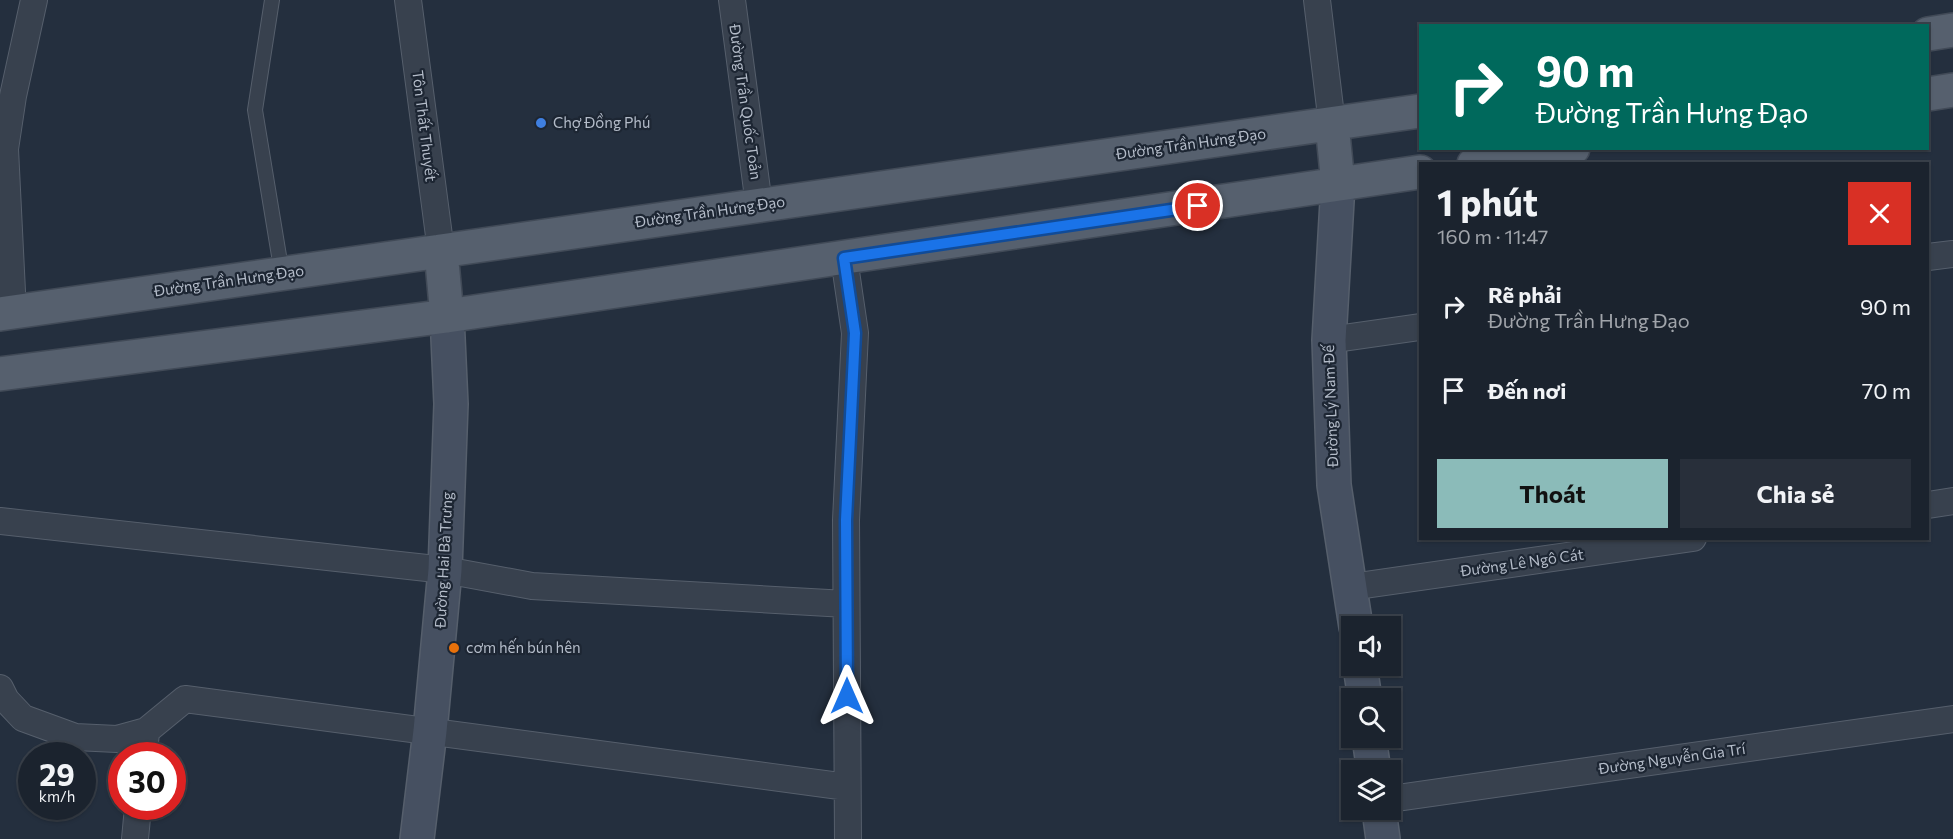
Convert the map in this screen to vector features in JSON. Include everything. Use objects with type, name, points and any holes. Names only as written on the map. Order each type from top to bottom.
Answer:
[{"type":"main road","points":[[1929,34],[1953,30]]},
{"type":"main road","points":[[1929,94],[1953,90]]},
{"type":"main road","name":"Đường Trần Hưng Đạo","points":[[6,313],[1419,111]]},
{"type":"main road","points":[[1332,124],[1338,184]]},
{"type":"main road","points":[[1486,162],[1561,150]]},
{"type":"main road","points":[[0,374],[447,316],[1419,172]]},
{"type":"main road","points":[[441,251],[447,316]]},
{"type":"street","points":[[6,313],[5,149],[13,96],[34,0]]},
{"type":"street","name":"Tôn Thất Thuyết","points":[[408,0],[441,251]]},
{"type":"street","name":"Đường Trần Quốc Toản","points":[[732,0],[759,205]]},
{"type":"street","points":[[1317,0],[1332,124]]},
{"type":"street","name":"Đường Lý Nam Đế","points":[[1338,184],[1329,340],[1334,485],[1355,616]]},
{"type":"street","points":[[1929,257],[1953,254]]},
{"type":"street","points":[[844,258],[855,333],[846,520],[848,839]]},
{"type":"street","name":"Đường Hai Bà Trưng","points":[[417,839],[445,570],[451,404],[447,316]]},
{"type":"street","points":[[1329,340],[1419,327]]},
{"type":"street","points":[[1929,505],[1953,501]]},
{"type":"street","points":[[0,520],[445,570],[532,586],[846,604]]},
{"type":"street","name":"Đường Lê Ngô Cát","points":[[1351,587],[1679,540]]},
{"type":"street","points":[[0,688],[6,700],[23,718],[75,737],[117,739],[146,731],[184,699],[847,787]]},
{"type":"street","name":"Đường Nguyễn Gia Trí","points":[[1401,797],[1953,719]]},
{"type":"street","points":[[145,742],[146,731]]},
{"type":"street","points":[[135,839],[137,820]]},
{"type":"street","points":[[1380,820],[1383,839]]},
{"type":"lane","points":[[272,0],[255,110],[282,274]]},
{"type":"place","name":"Chợ Đồng Phú","points":[[541,123]]},
{"type":"place","name":"cơm hến bún hên","points":[[454,648]]},
{"type":"route","points":[[847,696],[846,520],[855,333],[844,258],[1198,206]]}]
